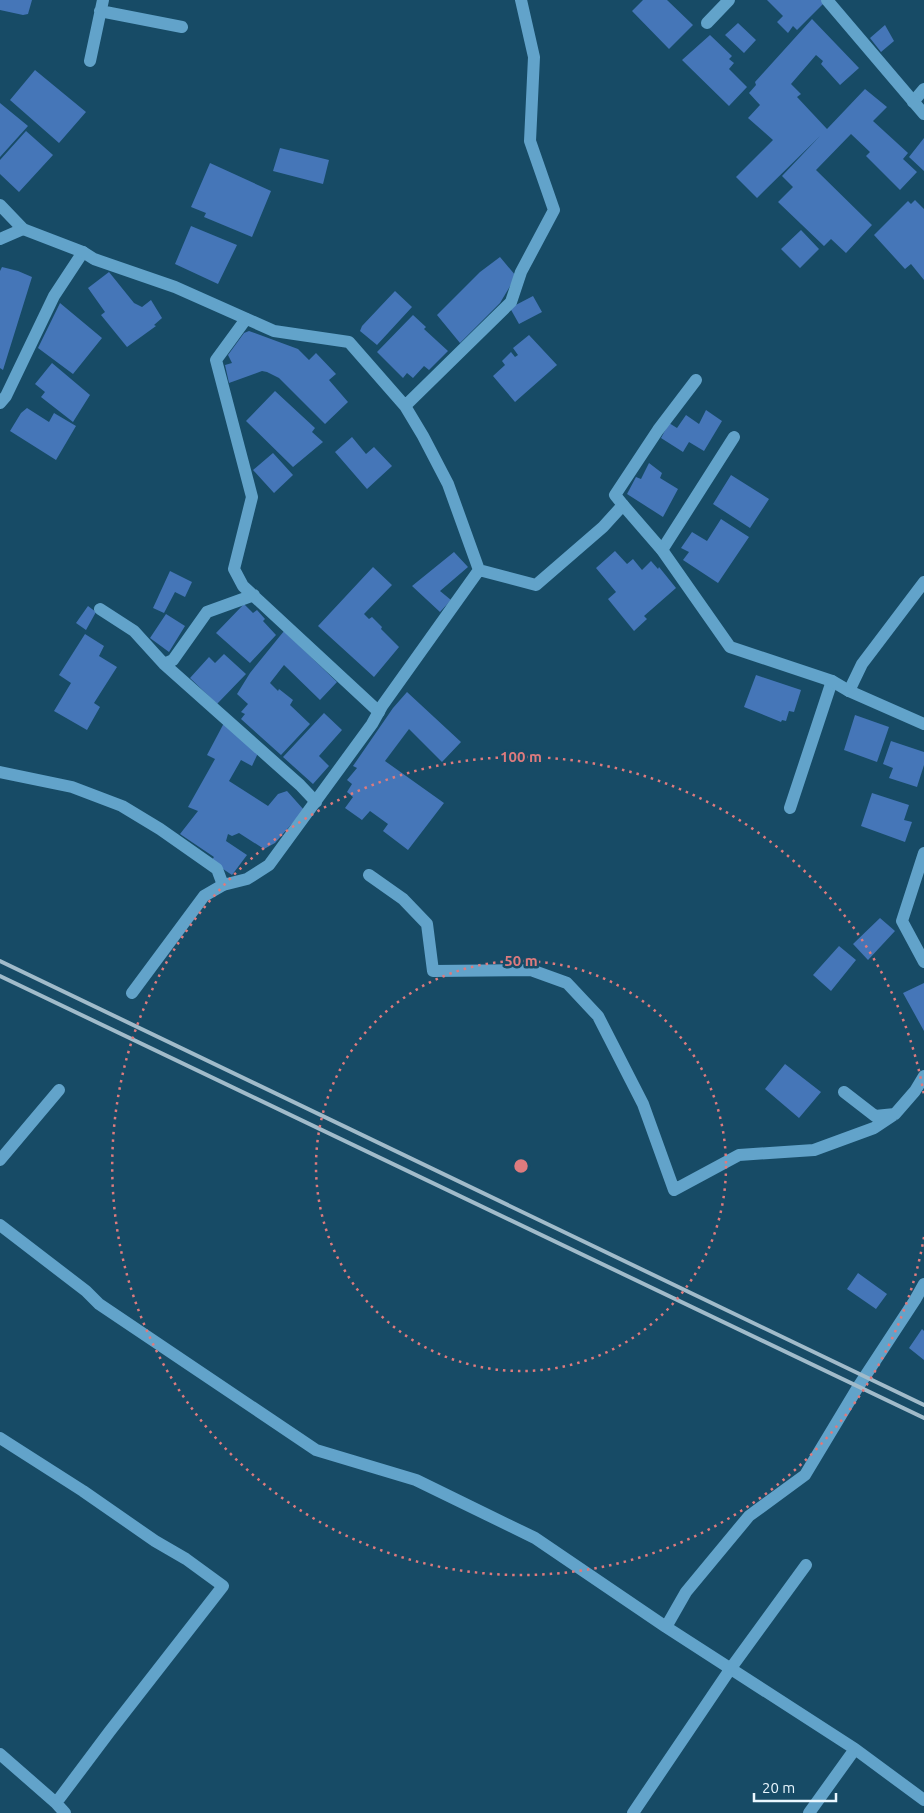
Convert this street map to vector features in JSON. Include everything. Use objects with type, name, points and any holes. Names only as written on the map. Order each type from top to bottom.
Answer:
[{"type":"street","points":[[405,406],[511,302],[521,272],[554,210],[530,141],[534,57],[521,0]]},
{"type":"street","points":[[707,23],[729,0]]},
{"type":"street","points":[[827,0],[924,114]]},
{"type":"street","points":[[90,61],[101,6],[182,27]]},
{"type":"street","points":[[914,102],[924,89]]},
{"type":"street","points":[[0,205],[23,230],[175,287],[274,331],[349,342],[405,406],[448,484],[479,570]]},
{"type":"street","points":[[0,239],[23,230]]},
{"type":"street","points":[[0,402],[6,396],[54,296],[83,252]]},
{"type":"street","points":[[246,318],[216,360],[252,497],[234,569],[243,586],[379,712]]},
{"type":"street","points":[[696,380],[658,430],[615,495],[662,550],[730,647],[832,680],[849,691],[924,724]]},
{"type":"street","points":[[662,550],[734,437]]},
{"type":"street","points":[[479,570],[536,585],[603,527],[623,505]]},
{"type":"street","points":[[132,992],[204,896],[223,885],[247,878],[269,866],[372,724],[479,570]]},
{"type":"street","points":[[849,691],[862,664],[924,582]]},
{"type":"street","points":[[164,664],[173,660],[207,612],[254,595]]},
{"type":"street","points":[[100,609],[134,631],[164,664],[300,785],[316,802]]},
{"type":"street","points":[[790,808],[832,680]]},
{"type":"street","points":[[0,772],[72,787],[122,806],[160,829],[217,869],[223,885]]},
{"type":"street","points":[[924,853],[902,921],[924,962]]},
{"type":"street","points":[[369,875],[403,899],[427,924],[433,971],[531,970],[568,982],[598,1016],[643,1104],[674,1190],[739,1155],[814,1150],[874,1128],[895,1114],[915,1091],[924,1076]]},
{"type":"street","points":[[0,1160],[59,1090]]},
{"type":"street","points":[[844,1092],[875,1116],[895,1114]]},
{"type":"street","points":[[0,1225],[86,1291],[98,1304],[316,1450],[416,1480],[535,1538],[666,1627],[855,1749],[924,1800]]},
{"type":"street","points":[[666,1627],[686,1592],[749,1516],[805,1475],[858,1387],[916,1300],[924,1284]]},
{"type":"street","points":[[0,1438],[83,1491],[154,1541],[186,1559],[223,1586],[56,1803]]},
{"type":"street","points":[[633,1813],[731,1668],[806,1565]]},
{"type":"street","points":[[808,1813],[855,1749]]},
{"type":"street","points":[[0,1754],[65,1813]]},
{"type":"building","points":[[0,0],[32,0],[28,14],[23,15],[0,10]]},
{"type":"building","points":[[643,0],[667,0],[693,25],[669,49],[632,11]]},
{"type":"building","points":[[767,0],[822,0],[825,2],[797,30],[793,26],[788,33],[777,22],[783,16]]},
{"type":"building","points":[[812,19],[859,68],[840,85],[821,64],[823,61],[816,55],[791,84],[801,94],[797,97],[827,129],[865,89],[887,107],[873,121],[908,153],[903,159],[917,172],[900,190],[866,156],[870,152],[851,134],[816,170],[872,225],[846,253],[831,239],[824,246],[778,202],[793,187],[782,176],[820,136],[757,198],[736,177],[773,140],[748,118],[760,105],[749,93],[756,85],[755,82]]},
{"type":"building","points":[[738,23],[756,40],[744,53],[725,35]]},
{"type":"building","points":[[885,25],[894,41],[881,52],[870,38]]},
{"type":"building","points":[[710,35],[732,56],[729,59],[734,63],[729,69],[747,87],[729,106],[682,60]]},
{"type":"building","points":[[35,70],[86,112],[59,143],[10,100]]},
{"type":"building","points":[[0,103],[28,126],[0,157]]},
{"type":"building","points":[[26,131],[53,155],[19,192],[0,174],[0,160]]},
{"type":"building","points":[[924,138],[924,171],[909,157]]},
{"type":"building","points":[[280,148],[329,160],[323,184],[273,171]]},
{"type":"building","points":[[210,163],[271,191],[252,237],[204,217],[206,213],[191,207]]},
{"type":"building","points":[[915,200],[924,209],[924,280],[911,264],[905,269],[874,235],[908,201],[911,204]]},
{"type":"building","points":[[191,226],[237,245],[218,284],[175,264]]},
{"type":"building","points":[[801,230],[819,249],[800,268],[781,249]]},
{"type":"building","points":[[500,257],[516,276],[500,303],[460,343],[437,315],[480,272]]},
{"type":"building","points":[[2,267],[32,277],[3,370],[0,368],[0,271]]},
{"type":"building","points":[[109,272],[134,303],[142,307],[151,300],[162,318],[154,325],[156,326],[127,347],[101,315],[105,312],[88,288]]},
{"type":"building","points":[[395,291],[412,307],[377,345],[360,331],[362,326]]},
{"type":"building","points":[[533,296],[542,312],[519,324],[510,308]]},
{"type":"building","points":[[60,303],[102,338],[73,374],[38,348]]},
{"type":"building","points":[[413,315],[426,327],[424,329],[448,351],[429,370],[424,366],[413,378],[407,373],[403,378],[377,352]]},
{"type":"building","points":[[249,331],[298,349],[309,360],[316,353],[336,374],[329,380],[348,402],[325,424],[279,378],[267,372],[262,371],[229,383],[225,365],[232,363],[228,355],[244,333]]},
{"type":"building","points":[[529,335],[557,365],[515,402],[493,376],[505,365],[502,361],[511,352],[515,357],[518,355],[513,348]]},
{"type":"building","points":[[52,363],[90,395],[73,422],[41,397],[45,392],[35,384]]},
{"type":"building","points":[[275,391],[315,428],[312,432],[323,442],[293,467],[246,421]]},
{"type":"building","points":[[27,408],[49,422],[54,413],[76,426],[56,460],[10,431],[21,413]]},
{"type":"building","points":[[706,410],[722,421],[704,451],[689,442],[683,452],[661,438],[669,423],[677,428],[686,415],[699,424]]},
{"type":"building","points":[[352,437],[366,454],[374,447],[392,466],[367,489],[335,452]]},
{"type":"building","points":[[273,453],[293,475],[274,493],[253,470]]},
{"type":"building","points":[[649,463],[662,473],[660,478],[678,489],[663,517],[627,494],[636,477],[641,479]]},
{"type":"building","points":[[731,475],[769,499],[750,528],[713,504]]},
{"type":"building","points":[[721,519],[749,537],[718,583],[683,560],[689,552],[681,548],[692,532],[707,541]]},
{"type":"building","points":[[615,551],[627,564],[633,559],[642,570],[651,561],[658,569],[659,567],[676,588],[644,616],[647,619],[634,631],[608,599],[616,592],[596,568]]},
{"type":"building","points":[[454,552],[468,567],[440,591],[451,600],[440,612],[412,586]]},
{"type":"building","points":[[373,567],[392,585],[364,614],[369,619],[372,617],[399,647],[374,677],[318,626]]},
{"type":"building","points":[[170,571],[192,582],[185,597],[175,592],[164,613],[153,608]]},
{"type":"building","points":[[244,604],[253,613],[257,610],[265,619],[263,621],[276,635],[250,663],[216,633]]},
{"type":"building","points":[[88,606],[96,612],[86,630],[76,623]]},
{"type":"building","points":[[166,614],[185,626],[169,652],[150,638]]},
{"type":"building","points":[[284,631],[337,682],[320,700],[284,665],[270,683],[278,691],[279,689],[293,700],[290,705],[310,724],[281,755],[241,719],[245,714],[241,712],[248,704],[237,694],[250,673]]},
{"type":"building","points":[[85,634],[104,646],[99,656],[117,667],[94,703],[100,707],[87,730],[54,711],[71,683],[59,675]]},
{"type":"building","points":[[224,654],[246,674],[217,704],[190,678],[209,657],[215,663]]},
{"type":"building","points":[[756,675],[801,690],[794,712],[789,711],[786,721],[782,720],[781,722],[744,707]]},
{"type":"building","points":[[407,692],[461,742],[442,762],[409,729],[385,761],[444,803],[408,850],[383,831],[388,824],[370,811],[362,820],[345,808],[353,797],[347,792],[352,784],[347,780],[357,768],[353,766],[393,708]]},
{"type":"building","points":[[324,713],[342,730],[319,756],[329,766],[313,784],[283,757]]},
{"type":"building","points":[[855,715],[889,727],[877,762],[844,750]]},
{"type":"building","points":[[224,723],[258,753],[252,766],[241,760],[229,781],[268,806],[278,794],[287,791],[304,810],[275,843],[264,849],[239,833],[232,836],[228,834],[226,841],[247,855],[232,875],[211,861],[214,857],[180,834],[198,811],[188,807],[215,759],[207,755]]},
{"type":"building","points":[[891,741],[924,752],[924,765],[917,787],[889,778],[893,768],[883,764]]},
{"type":"building","points":[[872,793],[909,805],[904,820],[912,822],[905,842],[861,826]]},
{"type":"building","points":[[880,918],[895,931],[868,960],[853,944]]},
{"type":"building","points":[[839,946],[856,960],[831,991],[813,975]]},
{"type":"building","points":[[924,983],[924,1031],[903,993]]},
{"type":"building","points":[[785,1064],[821,1092],[799,1118],[765,1089]]},
{"type":"building","points":[[858,1273],[887,1294],[876,1309],[847,1289]]},
{"type":"building","points":[[922,1329],[924,1331],[924,1360],[909,1348]]},
{"type":"railway","points":[[0,961],[924,1405]]},
{"type":"railway","points":[[0,976],[924,1418]]}]
